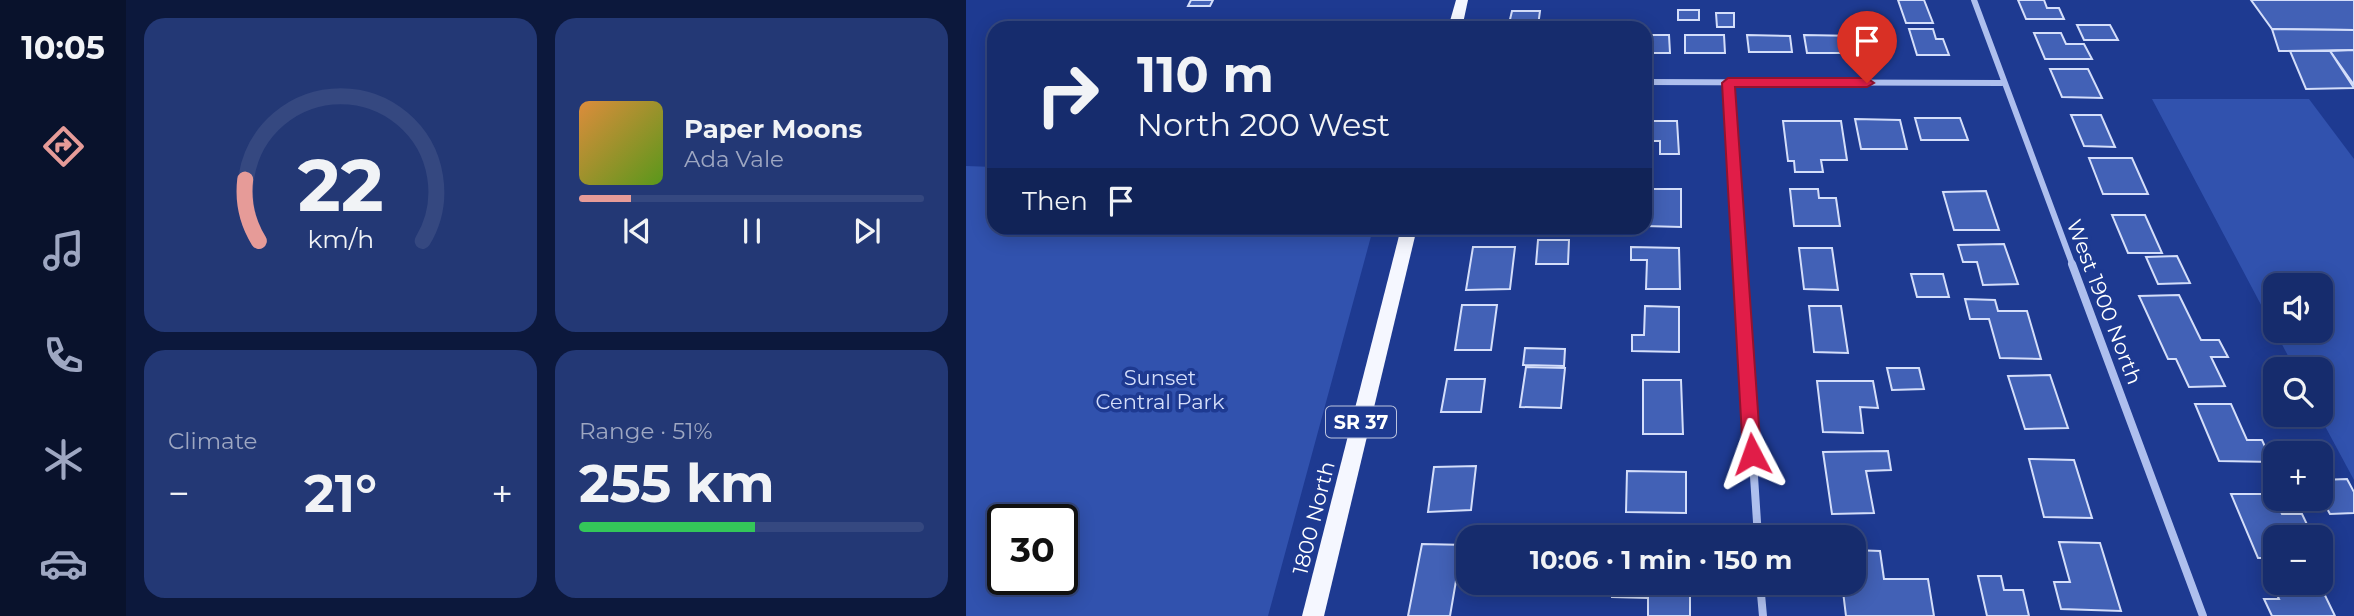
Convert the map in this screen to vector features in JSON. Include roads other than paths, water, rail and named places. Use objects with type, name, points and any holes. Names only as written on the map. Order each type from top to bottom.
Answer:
[{"type":"main road","points":[[1457,21],[1462,0]]},
{"type":"main road","name":"1800 North","points":[[1313,616],[1407,235]]},
{"type":"street","name":"West 1900 North","points":[[1974,0],[2002,83],[2203,616]]},
{"type":"street","points":[[1652,82],[2002,83]]},
{"type":"street","points":[[1728,83],[1757,525]]},
{"type":"street","points":[[1761,595],[1763,616]]},
{"type":"park label","name":"Sunset Central Park","points":[[1160,390]]}]
